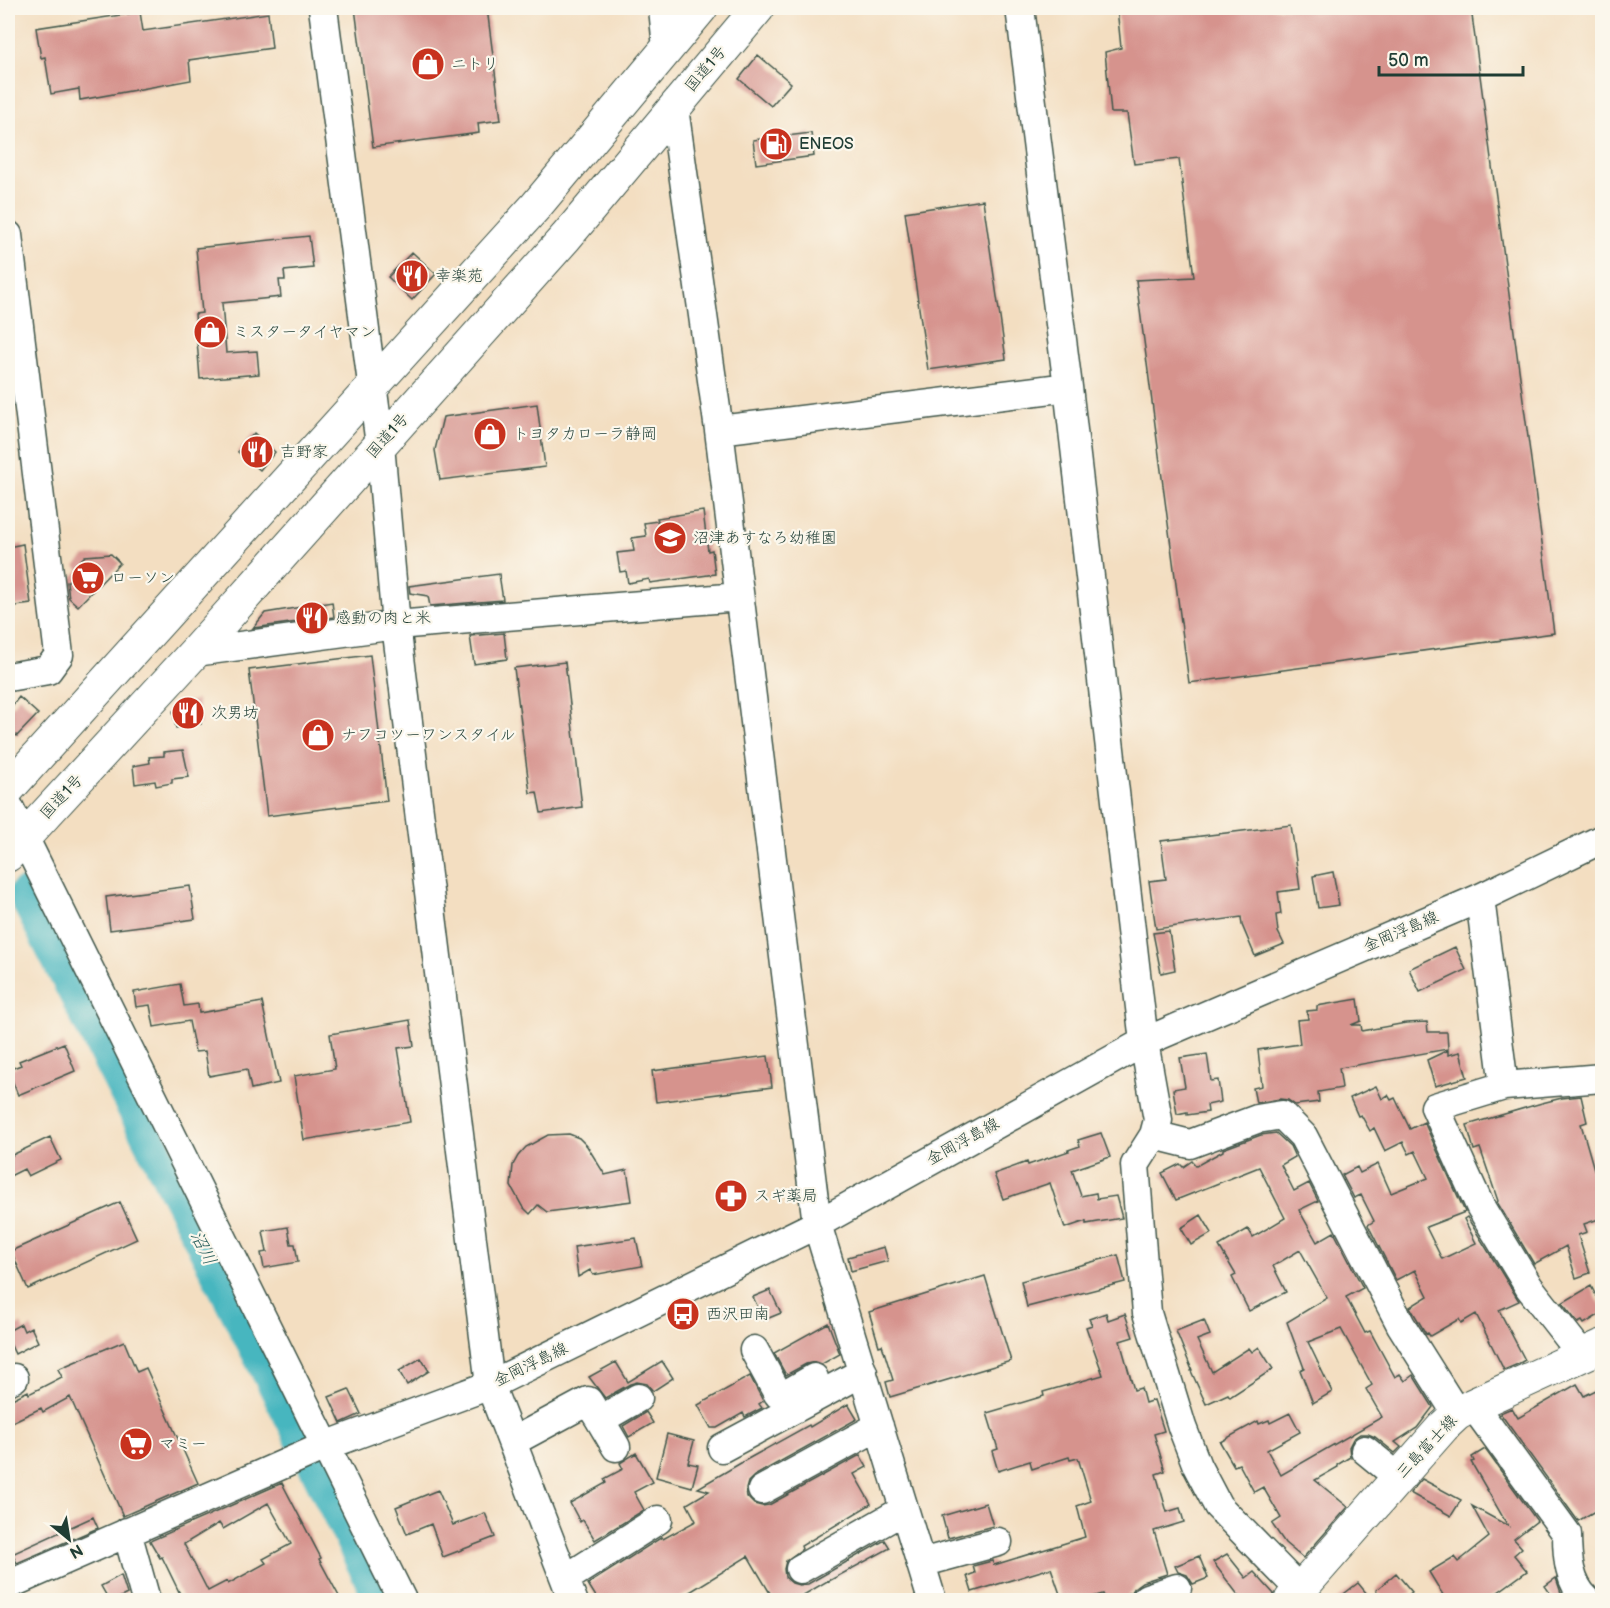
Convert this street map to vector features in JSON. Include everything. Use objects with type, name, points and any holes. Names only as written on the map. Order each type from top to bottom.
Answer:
[{"type":"main road","points":[[8,789],[536,206],[701,8]]},
{"type":"main road","name":"国道1号","points":[[16,846],[195,652],[566,237],[758,8]]},
{"type":"main road","name":"三島富士線","points":[[1295,1595],[1443,1426],[1465,1410],[1592,1351]]},
{"type":"street","points":[[323,8],[380,445],[396,625],[490,1385],[569,1590],[658,1520]]},
{"type":"street","points":[[663,8],[667,48]]},
{"type":"street","points":[[1020,8],[1068,387],[1144,1042],[1158,1120],[1154,1135],[1135,1165],[1147,1313],[1182,1427],[1197,1466],[1218,1506],[1295,1595]]},
{"type":"street","points":[[674,108],[719,430],[817,1224],[932,1600]]},
{"type":"street","points":[[8,235],[59,655],[48,670],[8,677]]},
{"type":"street","points":[[719,430],[1068,387]]},
{"type":"street","points":[[195,652],[396,625],[739,597]]},
{"type":"street","points":[[8,805],[16,846],[402,1600]]},
{"type":"street","name":"金岡浮島線","points":[[8,1585],[325,1446],[490,1385],[817,1224],[1144,1042],[1480,898],[1602,839]]},
{"type":"street","points":[[1480,898],[1504,1086]]},
{"type":"street","points":[[1592,1351],[1529,1287],[1480,1206],[1435,1107],[1504,1086],[1602,1078]]},
{"type":"street","points":[[1154,1135],[1190,1144],[1257,1119],[1282,1115],[1304,1136],[1401,1325],[1465,1410],[1567,1534],[1567,1561],[1580,1594],[1587,1600]]},
{"type":"street","points":[[754,1350],[778,1394],[783,1396],[860,1363]]},
{"type":"street","points":[[722,1448],[860,1363]]},
{"type":"street","points":[[600,1420],[638,1398]]},
{"type":"street","points":[[512,1442],[588,1401],[616,1447]]},
{"type":"street","points":[[762,1490],[879,1426]]},
{"type":"street","points":[[1365,1450],[1398,1477]]},
{"type":"street","points":[[800,1569],[904,1510]]},
{"type":"street","points":[[127,1532],[146,1600]]},
{"type":"street","points":[[921,1563],[998,1542]]},
{"type":"building","name":"ニトリ","points":[[355,8],[487,8],[501,120],[478,123],[479,133],[373,147]]},
{"type":"building","points":[[1117,8],[1471,8],[1554,633],[1189,683],[1136,280],[1194,277],[1179,159],[1134,164],[1127,113],[1111,113],[1105,52],[1121,48]]},
{"type":"building","points":[[140,12],[143,31],[268,13],[272,48],[189,60],[191,80],[80,100],[79,89],[51,94],[45,57],[41,58],[36,28]]},
{"type":"building","points":[[758,55],[791,83],[771,106],[739,79]]},
{"type":"building","points":[[811,133],[814,156],[756,164],[753,140]]},
{"type":"building","points":[[983,200],[1006,359],[928,370],[905,212]]},
{"type":"building","points":[[309,236],[313,268],[284,271],[285,280],[279,280],[281,297],[222,303],[226,353],[257,351],[259,374],[200,379],[195,314],[202,313],[196,248]]},
{"type":"building","name":"幸楽苑","points":[[412,252],[436,274],[412,300],[388,277]]},
{"type":"building","name":"トヨタカローラ静岡","points":[[537,404],[545,467],[440,480],[435,450],[443,417]]},
{"type":"building","name":"吉野家","points":[[254,433],[275,452],[260,470],[238,452]]},
{"type":"building","points":[[703,511],[708,551],[712,550],[715,574],[650,583],[649,579],[628,583],[626,571],[620,572],[617,553],[634,551],[632,538],[646,536],[644,523],[658,521],[657,518]]},
{"type":"building","points":[[23,544],[31,604],[8,607],[8,547]]},
{"type":"building","name":"ローソン","points":[[111,554],[120,563],[78,606],[69,598],[67,582],[79,570],[75,566],[85,556]]},
{"type":"building","points":[[499,574],[503,600],[430,606],[428,596],[410,593],[409,586]]},
{"type":"building","points":[[332,602],[334,617],[253,628],[265,613]]},
{"type":"building","points":[[504,633],[507,659],[474,664],[470,636]]},
{"type":"building","name":"ナフコツーワンスタイル","points":[[370,655],[387,801],[267,816],[249,670]]},
{"type":"building","points":[[565,662],[582,807],[541,813],[537,792],[530,793],[514,668]]},
{"type":"building","points":[[19,697],[38,714],[17,736],[8,728],[8,711]]},
{"type":"building","points":[[197,700],[201,724],[176,728],[173,711],[179,710],[178,704]]},
{"type":"building","points":[[183,750],[189,777],[172,779],[172,783],[156,786],[155,781],[135,784],[133,766],[150,763],[149,757],[164,756],[164,752]]},
{"type":"building","points":[[1291,825],[1300,889],[1278,892],[1281,914],[1276,915],[1278,932],[1284,944],[1255,956],[1241,917],[1156,929],[1149,881],[1166,879],[1161,841]]},
{"type":"building","points":[[1333,872],[1339,905],[1318,908],[1313,876]]},
{"type":"building","points":[[190,886],[195,919],[110,930],[106,897]]},
{"type":"building","points":[[1169,931],[1175,970],[1161,973],[1153,933]]},
{"type":"building","points":[[1455,947],[1466,970],[1420,992],[1409,969]]},
{"type":"building","points":[[180,984],[184,1006],[198,1004],[199,1013],[262,1002],[279,1083],[251,1089],[247,1069],[209,1076],[205,1051],[195,1052],[189,1021],[154,1027],[150,1005],[136,1007],[134,992]]},
{"type":"building","points":[[1358,999],[1361,1021],[1351,1025],[1361,1025],[1362,1031],[1406,1023],[1427,1022],[1428,1032],[1447,1032],[1448,1049],[1339,1068],[1342,1088],[1318,1092],[1319,1102],[1295,1105],[1288,1100],[1280,1099],[1256,1103],[1253,1088],[1262,1086],[1258,1050],[1300,1044],[1297,1020],[1308,1019],[1307,1011],[1317,1010],[1317,1006]]},
{"type":"building","points":[[410,1020],[414,1046],[398,1048],[410,1122],[304,1140],[294,1076],[335,1069],[330,1034]]},
{"type":"building","points":[[64,1043],[75,1071],[18,1095],[8,1070],[21,1065],[19,1061]]},
{"type":"building","points":[[1448,1050],[1448,1055],[1460,1052],[1467,1077],[1435,1086],[1427,1060]]},
{"type":"building","points":[[1207,1054],[1211,1081],[1218,1080],[1221,1102],[1207,1105],[1208,1112],[1177,1114],[1173,1089],[1185,1087],[1180,1058]]},
{"type":"building","points":[[768,1056],[772,1087],[656,1102],[652,1071]]},
{"type":"building","points":[[1376,1086],[1382,1099],[1388,1095],[1391,1100],[1395,1098],[1410,1129],[1424,1122],[1465,1212],[1426,1227],[1442,1259],[1476,1243],[1464,1219],[1467,1217],[1519,1301],[1499,1310],[1525,1360],[1518,1364],[1504,1370],[1476,1314],[1461,1323],[1459,1319],[1430,1336],[1426,1334],[1410,1307],[1428,1296],[1415,1270],[1396,1280],[1368,1225],[1374,1221],[1361,1195],[1354,1198],[1342,1175],[1357,1167],[1360,1173],[1378,1164],[1391,1193],[1428,1178],[1415,1151],[1409,1154],[1403,1142],[1385,1151],[1374,1128],[1370,1131],[1361,1115],[1358,1116],[1350,1098]]},
{"type":"building","points":[[1581,1096],[1587,1122],[1581,1124],[1602,1197],[1602,1218],[1584,1224],[1587,1232],[1578,1235],[1590,1273],[1576,1278],[1566,1246],[1534,1264],[1497,1202],[1480,1148],[1474,1150],[1467,1125],[1542,1103]]},
{"type":"building","points":[[1101,1133],[1110,1157],[1072,1170],[1081,1196],[1096,1193],[1097,1199],[1116,1196],[1122,1218],[1086,1224],[1086,1221],[1065,1228],[1050,1183],[1003,1199],[994,1174],[1069,1151],[1080,1146],[1078,1140]]},
{"type":"building","points":[[1276,1133],[1290,1146],[1295,1157],[1281,1165],[1294,1191],[1309,1183],[1318,1201],[1299,1210],[1317,1242],[1334,1232],[1363,1288],[1346,1297],[1365,1333],[1370,1331],[1395,1377],[1400,1374],[1405,1381],[1413,1375],[1433,1407],[1417,1428],[1395,1442],[1401,1447],[1395,1453],[1375,1437],[1360,1434],[1353,1439],[1349,1447],[1350,1457],[1315,1480],[1348,1507],[1303,1558],[1285,1543],[1272,1524],[1281,1518],[1263,1487],[1254,1492],[1239,1464],[1234,1466],[1220,1442],[1258,1421],[1259,1424],[1269,1420],[1270,1423],[1290,1413],[1300,1432],[1267,1450],[1281,1475],[1382,1417],[1366,1389],[1372,1385],[1341,1329],[1308,1342],[1332,1392],[1313,1403],[1300,1370],[1304,1368],[1287,1322],[1327,1298],[1300,1250],[1273,1266],[1286,1292],[1249,1311],[1232,1277],[1236,1275],[1219,1246],[1248,1229],[1253,1237],[1285,1218],[1259,1167],[1176,1200],[1162,1173],[1180,1164],[1183,1167],[1192,1161],[1196,1166],[1223,1149],[1261,1135]]},
{"type":"building","points":[[569,1134],[579,1138],[587,1146],[605,1175],[627,1170],[632,1201],[547,1212],[538,1205],[530,1214],[522,1206],[511,1186],[513,1165],[518,1156],[526,1147],[548,1135]]},
{"type":"building","points":[[50,1137],[61,1160],[28,1176],[24,1169],[8,1177],[8,1157]]},
{"type":"building","points":[[120,1202],[137,1239],[28,1289],[11,1251]]},
{"type":"building","points":[[1201,1215],[1212,1233],[1191,1245],[1181,1228]]},
{"type":"building","points":[[288,1227],[291,1244],[295,1244],[298,1262],[264,1268],[261,1253],[267,1252],[263,1231]]},
{"type":"building","points":[[636,1238],[642,1266],[593,1275],[590,1270],[578,1277],[574,1247]]},
{"type":"building","points":[[884,1247],[888,1261],[851,1271],[848,1257]]},
{"type":"building","points":[[1118,1255],[1125,1282],[1027,1307],[1021,1281]]},
{"type":"building","points":[[985,1276],[1011,1361],[890,1397],[886,1382],[893,1380],[882,1345],[879,1346],[869,1312]]},
{"type":"building","points":[[1591,1286],[1602,1307],[1602,1313],[1584,1324],[1582,1321],[1578,1323],[1562,1303]]},
{"type":"building","points":[[770,1290],[781,1313],[764,1320],[753,1297]]},
{"type":"building","points":[[1106,1313],[1108,1320],[1125,1314],[1133,1337],[1120,1341],[1134,1390],[1141,1388],[1145,1403],[1154,1400],[1164,1431],[1154,1434],[1165,1471],[1156,1474],[1167,1512],[1180,1508],[1184,1522],[1154,1531],[1167,1574],[1142,1582],[1128,1594],[1130,1600],[1105,1600],[1103,1594],[1082,1600],[1062,1600],[1051,1568],[972,1592],[967,1576],[975,1573],[973,1566],[992,1561],[994,1565],[1085,1537],[1077,1506],[1091,1501],[1078,1458],[1070,1460],[1069,1457],[1032,1469],[1030,1461],[998,1471],[992,1451],[998,1449],[987,1413],[1044,1396],[1043,1392],[1103,1375],[1086,1327],[1092,1325],[1089,1319]]},
{"type":"building","points":[[1204,1320],[1210,1335],[1197,1340],[1212,1372],[1249,1348],[1252,1352],[1259,1347],[1273,1369],[1230,1397],[1228,1394],[1206,1404],[1176,1331]]},
{"type":"building","points":[[828,1323],[840,1354],[822,1364],[815,1362],[806,1364],[786,1375],[774,1353]]},
{"type":"building","points":[[21,1324],[24,1331],[31,1327],[38,1342],[15,1354],[8,1339],[8,1331]]},
{"type":"building","points":[[124,1341],[137,1372],[146,1368],[198,1483],[123,1516],[70,1397],[43,1412],[41,1408],[8,1424],[8,1401],[28,1391],[29,1394],[62,1377],[58,1369]]},
{"type":"building","points":[[421,1358],[429,1371],[407,1385],[399,1371]]},
{"type":"building","points":[[662,1361],[673,1378],[653,1391],[647,1384],[637,1382],[605,1398],[589,1377],[616,1362],[628,1382]]},
{"type":"building","points":[[750,1376],[763,1401],[759,1404],[762,1408],[745,1417],[743,1413],[717,1428],[711,1428],[698,1405]]},
{"type":"building","points":[[1577,1384],[1584,1396],[1602,1387],[1602,1507],[1578,1521],[1500,1413],[1512,1408],[1518,1418]]},
{"type":"building","points":[[349,1389],[361,1414],[341,1423],[329,1397]]},
{"type":"building","points":[[848,1404],[857,1419],[754,1476],[748,1482],[747,1497],[754,1504],[769,1505],[860,1455],[867,1467],[854,1474],[871,1504],[801,1546],[802,1549],[786,1561],[785,1577],[792,1583],[808,1584],[885,1540],[890,1548],[795,1600],[774,1600],[748,1556],[677,1600],[598,1600],[588,1584],[662,1537],[663,1539],[696,1521],[687,1504],[709,1491],[698,1488]]},
{"type":"building","points":[[646,1412],[653,1423],[629,1437],[623,1426]]},
{"type":"building","points":[[667,1434],[694,1441],[688,1463],[698,1465],[692,1487],[656,1477]]},
{"type":"building","points":[[1485,1449],[1537,1521],[1514,1539],[1522,1548],[1514,1555],[1527,1571],[1487,1600],[1446,1600],[1429,1572],[1454,1557],[1458,1562],[1489,1537],[1472,1506],[1508,1526],[1471,1462],[1474,1461],[1472,1457]]},
{"type":"building","points":[[636,1453],[653,1482],[634,1492],[644,1510],[595,1540],[583,1520],[580,1522],[570,1503],[606,1483],[604,1479],[623,1469],[620,1463]]},
{"type":"building","points":[[1422,1479],[1461,1500],[1451,1516],[1410,1493]]},
{"type":"building","points":[[282,1483],[341,1600],[183,1600],[162,1557],[160,1558],[150,1541]],"holes":[[[268,1503],[291,1544],[263,1559],[266,1563],[228,1584],[227,1581],[208,1591],[184,1544],[219,1523],[223,1529]]]},
{"type":"building","points":[[438,1490],[453,1525],[485,1513],[495,1537],[443,1557],[431,1524],[407,1534],[396,1507]]},
{"type":"building","points":[[986,1503],[993,1526],[948,1538],[942,1516]]},
{"type":"building","points":[[93,1517],[98,1528],[17,1563],[12,1554]]},
{"type":"building","points":[[1227,1554],[1246,1578],[1254,1572],[1274,1594],[1273,1600],[1242,1600],[1213,1562]]},
{"type":"building","points":[[1199,1556],[1208,1578],[1193,1584],[1187,1575],[1178,1572],[1175,1566]]},
{"type":"building","points":[[1396,1573],[1412,1592],[1402,1600],[1384,1600],[1376,1590]]},
{"type":"building","points":[[121,1575],[127,1594],[115,1600],[109,1600],[101,1586]]},
{"type":"building","points":[[1556,1578],[1566,1600],[1555,1600],[1545,1586]]},
{"type":"building","points":[[1358,1583],[1372,1600],[1336,1600]]},
{"type":"waterway","name":"沼川","points":[[25,895],[299,1433],[381,1600]]},
{"type":"place","name":"ニトリ","points":[[428,64]]},
{"type":"place","name":"ENEOS","points":[[776,144]]},
{"type":"place","name":"幸楽苑","points":[[412,276]]},
{"type":"place","name":"ミスタータイヤマン","points":[[210,332]]},
{"type":"place","name":"トヨタカローラ静岡","points":[[490,434]]},
{"type":"place","name":"吉野家","points":[[257,452]]},
{"type":"place","name":"沼津あすなろ幼稚園","points":[[670,538]]},
{"type":"place","name":"ローソン","points":[[88,578]]},
{"type":"place","name":"感動の肉と米","points":[[312,618]]},
{"type":"place","name":"次男坊","points":[[188,713]]},
{"type":"place","name":"ナフコツーワンスタイル","points":[[318,735]]},
{"type":"place","name":"スギ薬局","points":[[731,1196]]},
{"type":"place","name":"西沢田南","points":[[683,1314]]},
{"type":"place","name":"マミー","points":[[136,1444]]}]
